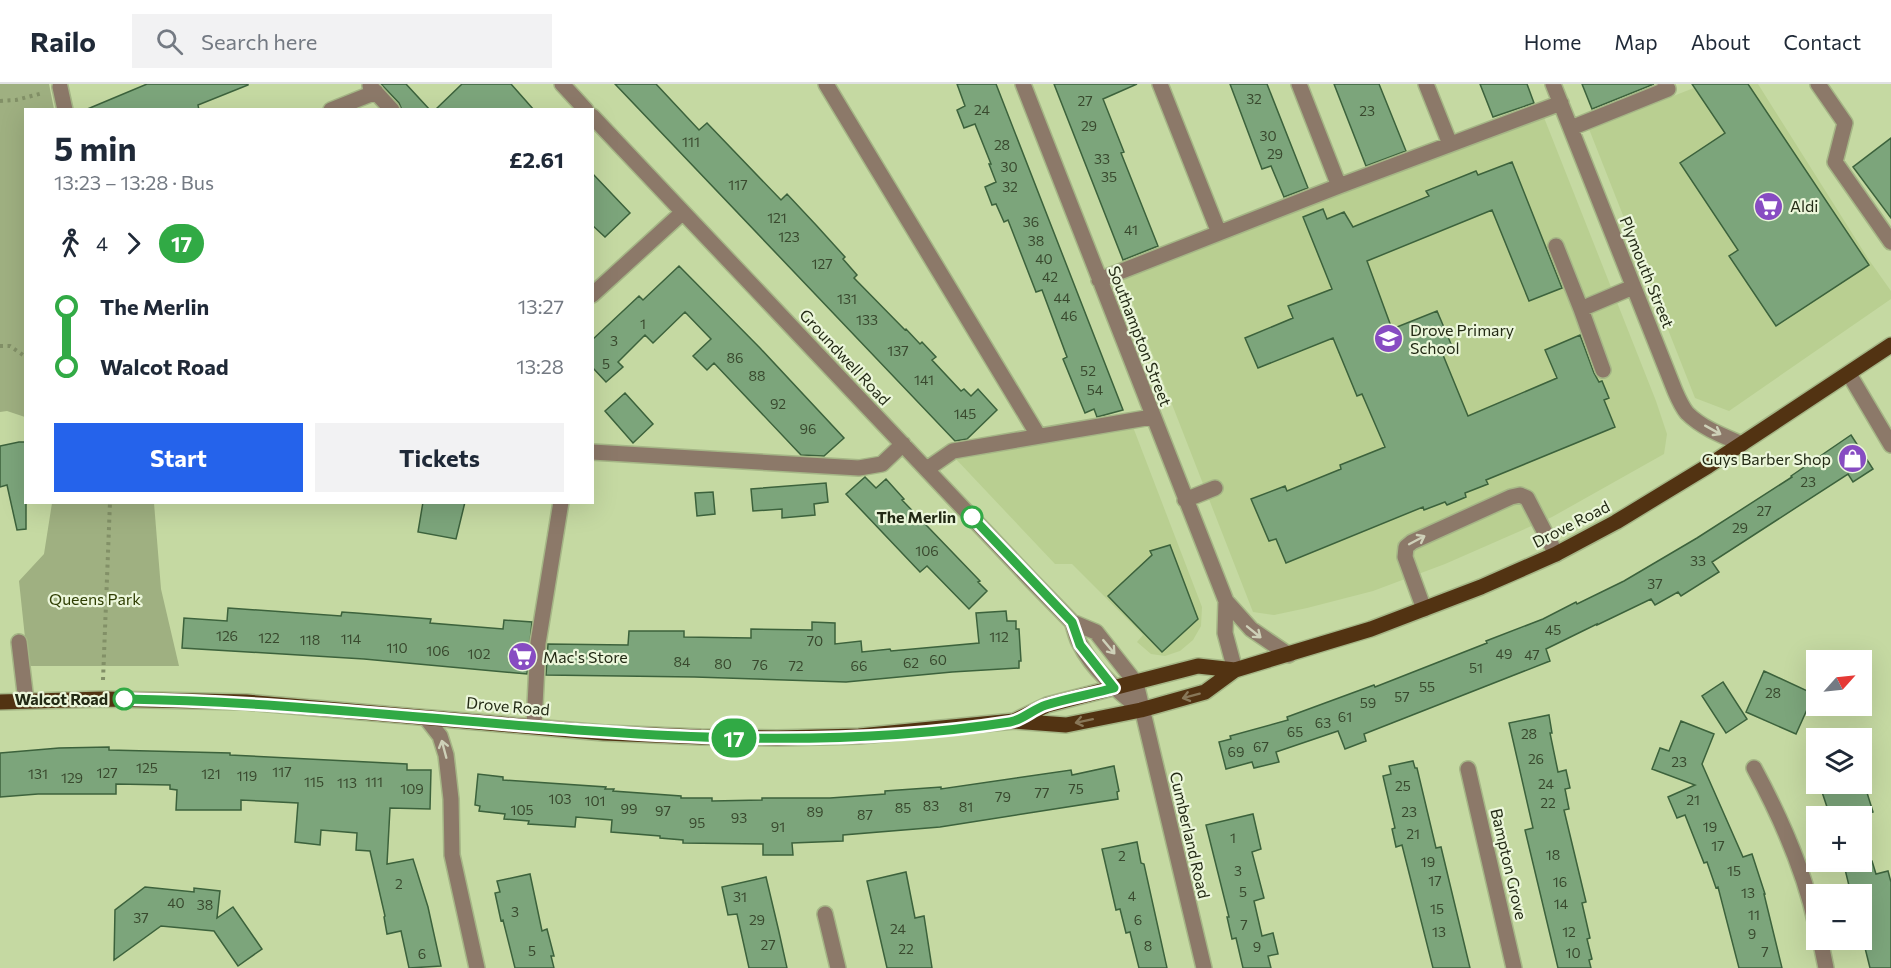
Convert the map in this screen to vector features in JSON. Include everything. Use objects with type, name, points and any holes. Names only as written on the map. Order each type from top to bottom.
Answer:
[{"type":"main road","name":"Drove Road","points":[[0,702],[103,699],[246,702],[654,735],[816,738],[922,731],[1014,721],[1066,725],[1141,710],[1205,692],[1235,670],[1289,655],[1424,609],[1556,554],[1616,522],[1742,444],[1891,345]]},
{"type":"main road","name":"Drove Road","points":[[1014,721],[1047,705],[1198,666],[1235,670]]},
{"type":"street","points":[[562,84],[584,108]]},
{"type":"street","points":[[826,84],[1038,435]]},
{"type":"street","name":"Southampton Street","points":[[1023,84],[1226,601],[1251,629],[1289,655]]},
{"type":"street","points":[[1160,84],[1219,233]]},
{"type":"street","points":[[1299,84],[1339,186]]},
{"type":"street","points":[[1426,84],[1450,144]]},
{"type":"street","name":"Plymouth Street","points":[[1553,84],[1675,392],[1686,411],[1703,425],[1742,444]]},
{"type":"street","points":[[1571,128],[1668,89],[1665,84]]},
{"type":"street","points":[[1822,86],[1845,123],[1835,162],[1891,242]]},
{"type":"street","points":[[60,87],[65,108]]},
{"type":"street","points":[[335,108],[372,88],[390,108]]},
{"type":"street","points":[[1099,280],[1339,186],[1561,103]]},
{"type":"street","name":"Groundwell Road","points":[[594,118],[1072,622],[1096,632],[1136,683]]},
{"type":"street","points":[[594,293],[683,212]]},
{"type":"street","points":[[1556,246],[1603,370]]},
{"type":"street","points":[[1581,309],[1633,286]]},
{"type":"street","points":[[1849,374],[1891,445]]},
{"type":"street","points":[[927,470],[953,451],[1152,417]]},
{"type":"street","points":[[594,452],[859,468],[882,464],[903,444]]},
{"type":"street","points":[[1185,500],[1215,488]]},
{"type":"street","points":[[1424,609],[1405,557],[1406,547],[1412,542],[1510,497],[1520,495],[1527,498],[1556,554]]},
{"type":"street","points":[[534,726],[538,643],[561,504]]},
{"type":"street","name":"Southampton Street","points":[[1226,601],[1225,633],[1235,670]]},
{"type":"street","name":"Groundwell Road","points":[[1072,622],[1080,645],[1114,688],[1141,710]]},
{"type":"street","points":[[19,642],[26,701]]},
{"type":"street","name":"Cumberland Road","points":[[1136,683],[1204,968]]},
{"type":"street","points":[[426,718],[438,732],[444,746],[450,784],[452,855],[477,968]]},
{"type":"street","points":[[1754,768],[1777,812],[1794,853],[1806,893]]},
{"type":"street","name":"Bampton Grove","points":[[1468,769],[1514,968]]},
{"type":"street","points":[[825,914],[838,968]]},
{"type":"street","points":[[1822,950],[1826,968]]},
{"type":"path","points":[[0,101],[16,100],[60,87]]},
{"type":"path","points":[[0,346],[10,346],[24,356]]},
{"type":"path","points":[[103,699],[110,504]]},
{"type":"shaded area","points":[[1704,84],[1758,84],[1891,291],[1891,299],[1729,411],[1695,398],[1589,129]]},
{"type":"shaded area","name":"Drove Primary School","points":[[1543,115],[1656,401],[1667,434],[1664,454],[1552,517],[1445,564],[1373,591],[1307,608],[1274,615],[1253,612],[1122,276]]},
{"type":"shaded area","points":[[1133,427],[1202,607],[1201,626],[1193,640],[1180,651],[1165,656],[1151,654],[1137,642],[1143,635],[1072,564],[1055,564],[954,457]]},
{"type":"green space","points":[[0,84],[49,84],[54,108],[24,108],[24,417],[7,411],[0,412]]},
{"type":"green space","name":"Queens Park","points":[[52,504],[154,504],[161,589],[179,666],[28,666],[19,581],[44,554]]},
{"type":"building","points":[[147,84],[248,84],[198,105],[199,108],[90,108]]},
{"type":"building","points":[[381,84],[406,84],[428,108],[401,108]]},
{"type":"building","points":[[462,84],[511,84],[532,108],[437,108]]},
{"type":"building","points":[[615,84],[656,84],[699,130],[707,123],[781,200],[787,194],[845,257],[843,259],[857,275],[854,278],[905,330],[920,344],[922,342],[936,357],[932,360],[961,391],[964,389],[971,396],[978,389],[997,410],[967,439],[955,441]]},
{"type":"building","points":[[957,84],[996,84],[1123,410],[1097,417],[1094,409],[1085,413],[1063,359],[1067,357],[1042,290],[1036,292],[1008,220],[1004,222],[996,204],[992,205],[985,187],[996,182],[989,164],[991,164],[975,124],[964,128],[957,110],[965,106]]},
{"type":"building","points":[[1054,84],[1137,84],[1103,99],[1124,152],[1121,153],[1158,246],[1123,260]]},
{"type":"building","points":[[1230,84],[1267,84],[1308,188],[1284,197],[1271,166],[1262,169]]},
{"type":"building","points":[[1334,84],[1379,84],[1406,151],[1366,166]]},
{"type":"building","points":[[1480,84],[1527,84],[1534,103],[1493,117]]},
{"type":"building","points":[[1582,84],[1654,84],[1592,109]]},
{"type":"building","name":"Aldi","points":[[1692,84],[1748,84],[1869,265],[1776,326],[1729,256],[1738,250],[1680,163],[1725,133]]},
{"type":"building","points":[[1891,138],[1891,218],[1853,167]]},
{"type":"building","points":[[1512,162],[1562,288],[1529,301],[1492,210],[1367,261],[1392,329],[1437,311],[1454,351],[1443,355],[1468,416],[1557,378],[1545,350],[1580,335],[1594,373],[1599,382],[1602,381],[1609,398],[1604,400],[1615,427],[1486,480],[1488,484],[1465,493],[1466,497],[1447,505],[1445,502],[1424,510],[1423,507],[1286,563],[1276,539],[1269,541],[1251,499],[1285,486],[1287,491],[1341,469],[1340,465],[1385,447],[1362,394],[1357,396],[1333,338],[1258,368],[1245,338],[1293,318],[1288,306],[1332,289],[1303,217],[1323,209],[1327,219],[1344,212],[1353,227],[1429,196],[1426,191],[1476,171],[1478,175]]},
{"type":"building","points":[[594,175],[630,213],[605,237],[594,227]]},
{"type":"building","points":[[679,266],[844,438],[824,456],[801,455],[714,363],[707,370],[693,356],[711,339],[685,312],[653,343],[645,335],[618,362],[623,367],[606,382],[594,369],[594,338],[639,296],[643,300]]},
{"type":"building","points":[[625,393],[653,424],[633,443],[605,411]]},
{"type":"building","points":[[1851,435],[1873,469],[1853,482],[1848,474],[1712,562],[1719,572],[1681,596],[1678,592],[1655,605],[1651,599],[1546,649],[1550,661],[1364,734],[1366,741],[1345,749],[1338,731],[1276,752],[1279,762],[1254,768],[1252,762],[1226,769],[1219,742],[1231,739],[1230,736],[1288,720],[1287,717],[1374,685],[1375,687],[1487,643],[1486,641],[1543,619],[1576,602],[1577,604],[1624,581],[1697,538],[1792,477]]},
{"type":"building","points":[[24,442],[26,529],[17,530],[7,485],[0,487],[0,446]]},
{"type":"building","points":[[865,477],[876,488],[886,479],[904,499],[902,500],[980,581],[978,582],[987,591],[969,609],[927,566],[920,572],[846,494]]},
{"type":"building","points":[[826,483],[828,502],[814,504],[815,515],[782,518],[782,509],[753,511],[751,489]]},
{"type":"building","points":[[713,492],[715,514],[697,516],[695,493]]},
{"type":"building","points":[[423,504],[465,504],[456,539],[418,532]]},
{"type":"building","points":[[1170,545],[1198,619],[1162,652],[1108,596],[1152,555],[1150,551]]},
{"type":"building","points":[[228,608],[341,616],[342,612],[356,613],[431,619],[430,623],[503,629],[504,620],[532,622],[527,674],[364,659],[182,648],[184,618],[227,621]]},
{"type":"building","points":[[1006,611],[1007,621],[1016,621],[1016,629],[1019,629],[1021,661],[1019,661],[1019,668],[846,682],[546,675],[548,644],[628,645],[629,631],[684,631],[684,637],[751,638],[751,629],[812,630],[812,622],[835,623],[835,644],[861,641],[862,652],[890,649],[891,651],[979,643],[976,613]]},
{"type":"building","points":[[1764,671],[1806,690],[1806,712],[1796,734],[1746,712]]},
{"type":"building","points":[[1723,682],[1747,719],[1726,733],[1702,696]]},
{"type":"building","points":[[1549,715],[1552,733],[1550,733],[1558,772],[1566,770],[1570,788],[1565,789],[1569,809],[1564,810],[1586,902],[1582,903],[1590,938],[1587,939],[1592,959],[1589,960],[1591,968],[1558,968],[1525,830],[1533,828],[1509,723]]},
{"type":"building","points":[[1681,721],[1714,734],[1702,764],[1743,857],[1752,854],[1765,894],[1782,968],[1739,968],[1718,887],[1716,888],[1707,862],[1704,863],[1685,815],[1677,818],[1668,797],[1695,785],[1652,769],[1660,748],[1669,751]]},
{"type":"building","points":[[109,747],[109,750],[230,753],[230,755],[407,764],[407,770],[431,770],[430,809],[390,808],[387,864],[413,859],[428,907],[441,966],[409,968],[401,931],[387,934],[370,851],[356,850],[357,833],[321,830],[320,845],[295,842],[298,803],[241,800],[241,810],[176,810],[177,790],[170,789],[170,785],[116,784],[116,794],[38,794],[0,797],[0,753]]},
{"type":"building","points":[[1413,761],[1417,768],[1436,848],[1441,847],[1470,968],[1433,968],[1402,845],[1396,847],[1392,829],[1395,828],[1383,776],[1391,774],[1389,766]]},
{"type":"building","points":[[1114,766],[1119,791],[1117,792],[1118,799],[940,827],[843,835],[843,841],[792,843],[793,855],[763,855],[763,844],[683,843],[683,840],[660,838],[660,836],[611,832],[612,820],[576,817],[575,827],[528,824],[529,821],[504,819],[505,814],[479,811],[480,806],[475,805],[478,774],[503,777],[503,780],[606,787],[605,789],[614,789],[613,791],[681,796],[681,798],[712,798],[712,801],[885,794],[885,791],[941,787],[941,789],[1071,770],[1072,775]]},
{"type":"building","points":[[1823,794],[1867,794],[1871,806],[1827,806]]},
{"type":"building","points":[[1253,814],[1261,849],[1252,852],[1264,898],[1254,901],[1262,936],[1273,933],[1278,954],[1268,956],[1271,968],[1243,968],[1236,938],[1232,939],[1227,917],[1229,917],[1206,825]]},
{"type":"building","points":[[1137,842],[1167,968],[1139,968],[1130,932],[1126,933],[1120,909],[1116,910],[1102,849]]},
{"type":"building","points":[[1872,861],[1876,874],[1888,871],[1891,882],[1891,968],[1870,968],[1866,950],[1872,950],[1872,884],[1849,884],[1846,872],[1872,872]]},
{"type":"building","points":[[906,872],[915,918],[924,916],[932,968],[887,968],[867,881]]},
{"type":"building","points":[[530,874],[542,931],[547,929],[554,956],[551,956],[554,968],[515,968],[503,920],[501,921],[495,893],[500,892],[497,881]]},
{"type":"building","points":[[766,877],[787,968],[749,968],[737,914],[728,915],[722,887]]},
{"type":"building","points":[[145,887],[194,892],[194,888],[220,891],[217,918],[233,907],[262,949],[238,966],[214,931],[161,926],[114,960],[115,910]]},
{"type":"bus line","name":"17","points":[[124,699],[305,706],[604,733],[816,738],[922,731],[1014,721],[1047,705],[1114,688],[1080,645],[1072,622],[972,517]]},
{"type":"place","name":"Aldi","points":[[1769,206]]},
{"type":"place","name":"Drove Primary School","points":[[1389,339]]},
{"type":"place","name":"Guys Barber Shop","points":[[1852,459]]},
{"type":"place","name":"The Merlin","points":[[972,517]]},
{"type":"place","name":"Mac's Store","points":[[522,657]]},
{"type":"place","name":"Walcot Road","points":[[124,699]]}]
